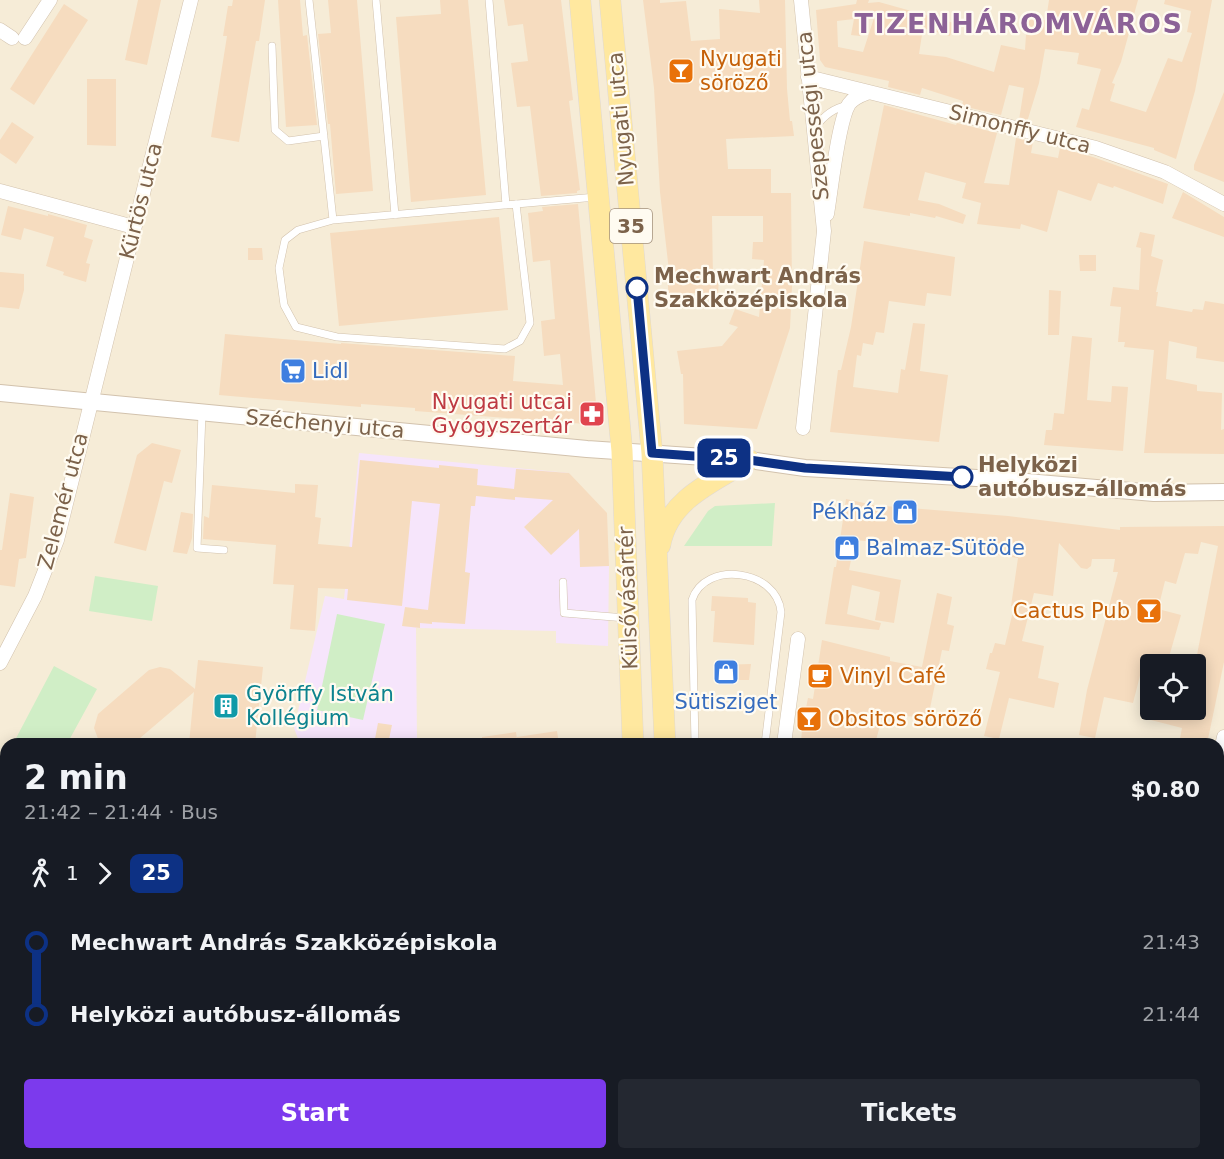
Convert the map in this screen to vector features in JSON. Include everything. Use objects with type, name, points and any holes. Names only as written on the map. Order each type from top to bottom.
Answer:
[{"type":"main road","name":"Nyugati utca","points":[[580,0],[622,451]]},
{"type":"main road","name":"Nyugati utca","points":[[610,0],[652,453]]},
{"type":"main road","name":"Külsővásártér","points":[[622,451],[633,738]]},
{"type":"main road","name":"Külsővásártér","points":[[652,453],[665,738]]},
{"type":"main road","points":[[657,564],[663,529],[678,507],[713,481],[749,460]]},
{"type":"street","points":[[12,35],[50,0]]},
{"type":"street","name":"Kürtös utca","points":[[90,402],[191,0]]},
{"type":"street","name":"Szepességi utca","points":[[801,0],[824,231]]},
{"type":"street","name":"Simonffy utca","points":[[808,77],[1096,148],[1165,172],[1224,204]]},
{"type":"street","name":"Szepességi utca","points":[[803,428],[824,231],[843,120],[849,104],[857,96],[869,92]]},
{"type":"street","points":[[0,191],[134,227]]},
{"type":"street","name":"Széchenyi utca","points":[[0,393],[622,451],[749,460],[805,468],[994,479],[1154,493],[1224,492]]},
{"type":"street","name":"Zelemér utca","points":[[0,663],[35,596],[57,540],[90,402]]},
{"type":"street","points":[[785,738],[798,639]]},
{"type":"lane","points":[[309,0],[333,220]]},
{"type":"lane","points":[[376,0],[395,215]]},
{"type":"lane","points":[[489,0],[506,205]]},
{"type":"lane","points":[[272,45],[275,130],[288,141],[324,136]]},
{"type":"lane","points":[[814,129],[822,117],[838,107],[849,104]]},
{"type":"lane","points":[[516,204],[530,323],[520,341],[505,349],[337,337],[296,327],[284,305],[279,268],[285,240],[298,230],[333,220],[395,215],[516,204],[598,197]]},
{"type":"lane","points":[[202,413],[197,548],[224,550]]},
{"type":"lane","points":[[694,738],[692,600],[695,591],[702,583],[711,577],[722,575],[752,576],[764,583],[781,604],[766,738]]},
{"type":"lane","points":[[563,582],[564,613],[628,618]]},
{"type":"shaded area","points":[[0,0],[1224,0],[1224,738],[0,738]]},
{"type":"shaded area","points":[[359,453],[569,473],[609,566],[608,646],[556,643],[556,631],[416,628],[417,738],[298,738],[294,728],[325,596],[344,599]]},
{"type":"green space","points":[[775,503],[772,546],[684,546],[708,511],[715,506]]},
{"type":"green space","points":[[95,576],[158,586],[152,621],[89,611]]},
{"type":"green space","points":[[337,614],[385,624],[363,720],[317,710]]},
{"type":"green space","points":[[54,666],[97,689],[70,738],[16,738]]},
{"type":"building","points":[[138,0],[161,0],[147,65],[125,60]]},
{"type":"building","points":[[233,0],[265,0],[239,142],[211,137],[227,36],[223,36],[228,6],[232,6]]},
{"type":"building","points":[[278,0],[300,0],[303,36],[307,35],[317,125],[286,127]]},
{"type":"building","points":[[328,0],[357,0],[373,191],[336,194],[330,124],[328,124],[318,34],[331,33]]},
{"type":"building","points":[[440,0],[468,0],[486,195],[411,202],[396,17],[441,14]]},
{"type":"building","points":[[504,0],[561,0],[573,100],[569,101],[580,190],[577,193],[541,196],[530,106],[517,107],[511,63],[528,61],[523,24],[508,26]]},
{"type":"building","points":[[643,0],[660,0],[660,3],[686,1],[691,41],[720,39],[719,9],[760,13],[759,0],[785,0],[787,89],[794,136],[726,139],[728,169],[771,169],[771,193],[791,193],[790,328],[757,429],[684,424],[683,374],[681,374],[677,351],[722,346],[738,327],[729,324],[735,309],[759,317],[764,260],[752,259],[753,242],[763,242],[763,216],[712,216],[713,279],[719,279],[718,293],[688,293],[687,303],[669,302],[667,271],[669,271],[660,192],[654,88]]},
{"type":"building","points":[[857,0],[869,0],[868,3],[879,2],[954,23],[950,36],[923,28],[919,54],[946,57],[994,72],[1001,45],[1025,50],[1027,20],[1046,20],[1049,0],[1138,0],[1121,62],[1112,83],[1115,84],[1110,101],[1146,112],[1168,58],[1182,62],[1192,33],[1187,32],[1191,11],[1164,4],[1165,0],[1212,0],[1195,91],[1176,159],[1154,148],[1076,127],[1082,108],[1089,110],[1101,69],[1077,64],[1079,53],[1045,49],[1039,83],[1027,122],[1019,120],[1024,88],[1009,85],[1001,115],[962,106],[963,101],[922,88],[920,95],[888,87],[889,81],[825,67],[820,60],[816,10],[856,4]],"holes":[[[875,15],[863,52],[838,47],[837,21],[854,19],[851,35],[860,36],[865,17]]]},
{"type":"building","points":[[64,4],[88,20],[34,105],[10,89]]},
{"type":"building","points":[[87,79],[116,79],[116,146],[87,145]]},
{"type":"building","points":[[1224,92],[1224,182],[1194,170],[1194,165]]},
{"type":"building","points":[[884,105],[956,125],[957,123],[997,133],[984,183],[1009,185],[1016,138],[1033,142],[1031,153],[1058,158],[1060,148],[1093,157],[1168,184],[1163,204],[1114,186],[1113,188],[1098,183],[1091,201],[1058,190],[1047,232],[1021,224],[1020,229],[977,224],[981,203],[962,198],[966,183],[925,172],[918,200],[939,204],[966,215],[963,224],[936,216],[935,218],[910,213],[910,216],[863,208]]},
{"type":"building","points":[[12,122],[34,137],[16,164],[0,153],[0,140]]},
{"type":"building","points":[[1183,192],[1224,217],[1224,237],[1172,218]]},
{"type":"building","points":[[578,204],[598,425],[415,411],[415,408],[361,404],[361,407],[219,395],[225,334],[515,356],[513,381],[563,385],[560,354],[544,356],[541,321],[555,319],[550,260],[533,262],[528,213],[543,211],[542,207]]},
{"type":"building","points":[[8,206],[87,225],[84,237],[93,240],[86,263],[90,264],[86,282],[63,275],[64,272],[46,266],[54,237],[24,228],[21,240],[1,235]]},
{"type":"building","points":[[499,217],[508,310],[339,326],[330,233]]},
{"type":"building","points":[[1140,232],[1155,235],[1151,256],[1163,260],[1156,292],[1158,292],[1156,306],[1192,312],[1193,309],[1203,310],[1205,301],[1224,304],[1224,362],[1196,358],[1197,347],[1169,341],[1166,379],[1197,385],[1197,391],[1222,393],[1221,430],[1224,429],[1224,454],[1144,453],[1154,350],[1124,347],[1125,342],[1118,342],[1121,307],[1110,306],[1113,287],[1139,290],[1141,248],[1136,247]]},
{"type":"building","points":[[864,241],[955,257],[951,296],[927,293],[925,306],[889,301],[884,333],[876,332],[873,345],[863,343],[861,356],[857,355],[853,387],[898,393],[901,369],[905,370],[913,323],[925,324],[920,371],[948,375],[939,442],[830,432],[838,370],[841,370],[851,327]]},
{"type":"building","points":[[248,248],[262,248],[263,260],[248,260]]},
{"type":"building","points":[[1079,255],[1096,255],[1096,271],[1080,271]]},
{"type":"building","points":[[0,272],[24,274],[24,290],[19,309],[0,307]]},
{"type":"building","points":[[1049,290],[1061,291],[1059,335],[1048,335]]},
{"type":"building","points":[[1072,336],[1092,338],[1087,400],[1111,402],[1112,386],[1128,387],[1123,451],[1044,445],[1046,430],[1052,430],[1054,413],[1064,414]]},
{"type":"building","points":[[152,443],[181,450],[172,483],[164,481],[146,551],[114,543],[137,455]]},
{"type":"building","points":[[360,460],[439,468],[439,465],[478,469],[477,485],[514,489],[516,469],[569,473],[607,513],[609,566],[580,567],[579,529],[551,555],[524,527],[553,500],[515,497],[515,500],[476,496],[475,506],[471,506],[465,572],[470,573],[465,624],[432,622],[432,624],[420,623],[420,628],[402,626],[405,607],[428,610],[440,504],[412,501],[402,606],[347,600],[348,589],[318,588],[315,631],[290,629],[294,585],[273,584],[276,545],[203,539],[204,516],[209,518],[212,485],[295,493],[295,484],[318,485],[315,517],[321,518],[318,544],[352,547]]},
{"type":"building","points":[[10,493],[34,497],[26,558],[19,559],[15,587],[0,585],[0,550],[2,550]]},
{"type":"building","points":[[846,499],[873,505],[1008,516],[1120,530],[1120,527],[1224,526],[1224,662],[1208,738],[1180,738],[1182,728],[1151,720],[1206,720],[1206,654],[1197,654],[1218,546],[1201,542],[1198,554],[1185,553],[1176,584],[1165,581],[1158,609],[1181,615],[1170,654],[1140,654],[1140,676],[1133,703],[1104,697],[1095,738],[1079,735],[1087,690],[1118,572],[1113,572],[1115,559],[1092,559],[1091,566],[1087,569],[1081,568],[1059,543],[1053,596],[1034,593],[1022,641],[1044,646],[1038,678],[1059,683],[1054,708],[1009,698],[999,738],[984,736],[1000,672],[986,669],[995,643],[1005,645],[1014,607],[1011,606],[1018,558],[998,555],[998,552],[964,548],[964,551],[855,540],[849,570],[901,580],[894,623],[875,620],[880,592],[852,585],[847,614],[881,623],[879,630],[825,624],[834,567],[836,567]]},
{"type":"building","points":[[181,512],[193,514],[192,538],[187,554],[173,552]]},
{"type":"building","points":[[937,593],[952,597],[947,624],[954,626],[949,651],[942,650],[928,718],[883,714],[877,738],[801,738],[808,698],[813,699],[822,640],[890,657],[890,661],[922,667]]},
{"type":"building","points":[[712,596],[748,598],[748,602],[756,603],[754,645],[713,642],[715,611],[711,611]]},
{"type":"building","points":[[198,660],[263,667],[256,738],[190,738],[194,692],[140,738],[98,738],[94,728],[98,714],[149,670],[160,667],[170,669],[195,689]]},
{"type":"building","points":[[751,664],[749,680],[719,680],[718,665]]},
{"type":"building","points":[[378,723],[392,725],[389,738],[375,738]]},
{"type":"building","points":[[557,731],[558,738],[517,738]]},
{"type":"building","points":[[516,732],[517,738],[482,738],[482,737]]},
{"type":"bus line","name":"25","points":[[637,288],[652,453],[749,460],[805,468],[962,477]]},
{"type":"place","name":"Nyugati söröző","points":[[681,71]]},
{"type":"place","name":"Mechwart András Szakközépiskola","points":[[637,288]]},
{"type":"place","name":"Lidl","points":[[293,371]]},
{"type":"place","name":"Nyugati utcai Gyógyszertár","points":[[592,414]]},
{"type":"place","name":"Helyközi autóbusz-állomás","points":[[962,477]]},
{"type":"place","name":"Pékház","points":[[905,512]]},
{"type":"place","name":"Balmaz-Sütöde","points":[[847,548]]},
{"type":"place","name":"Cactus Pub","points":[[1149,611]]},
{"type":"place","name":"Sütisziget","points":[[726,672]]},
{"type":"place","name":"Vinyl Café","points":[[820,676]]},
{"type":"place","name":"Györffy István Kollégium","points":[[226,706]]},
{"type":"place","name":"Obsitos söröző","points":[[809,719]]},
{"type":"district","name":"TIZENHÁROMVÁROS","points":[[1019,24]]}]
